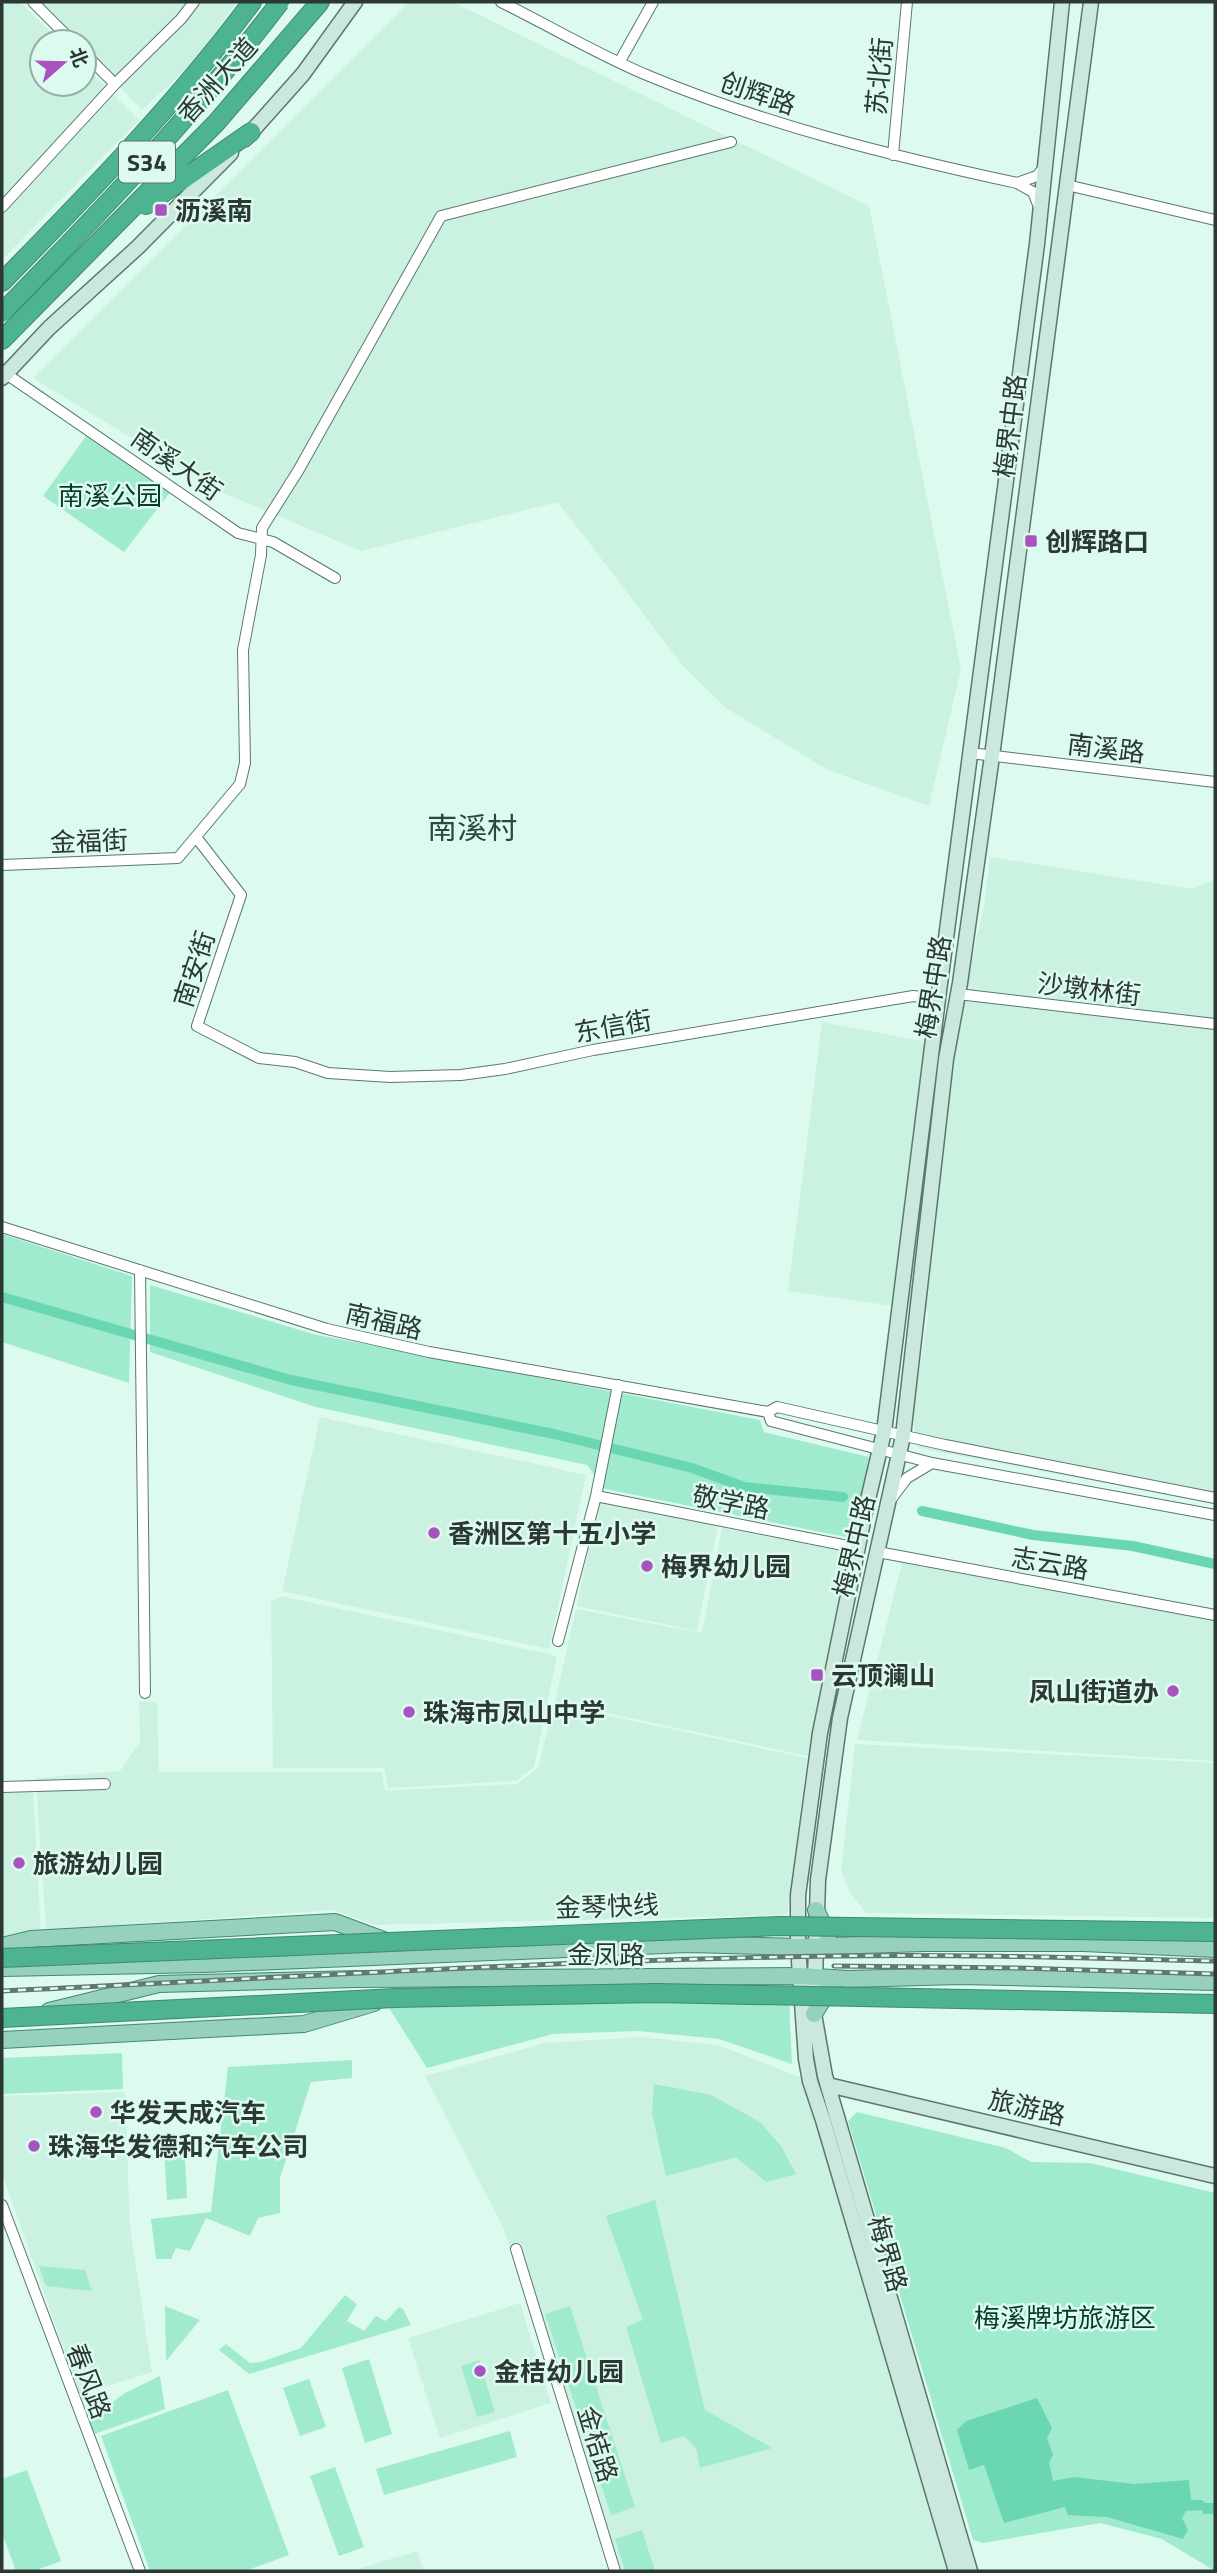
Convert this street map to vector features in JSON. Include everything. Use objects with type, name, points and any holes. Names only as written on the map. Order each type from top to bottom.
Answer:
[{"type":"highway","name":"S34","points":[[2,282],[169,107],[251,2]]},
{"type":"highway","name":"S34","points":[[2,313],[127,185],[220,79],[280,2]]},
{"type":"highway","name":"香洲大道","points":[[2,306],[208,96],[269,27],[286,2]]},
{"type":"highway","name":"香洲大道","points":[[2,340],[216,123],[320,2]]},
{"type":"highway","points":[[112,229],[251,132]]},
{"type":"highway","name":"金琴快线","points":[[2,1958],[779,1926],[1215,1932]]},
{"type":"highway","points":[[2,2020],[395,1998],[656,1993],[1215,2004]]},
{"type":"main road","points":[[3,374],[138,247],[251,132],[303,74],[355,2]]},
{"type":"main road","name":"梅界中路","points":[[798,1947],[798,1895],[820,1733],[884,1432],[1041,212],[1062,2]]},
{"type":"main road","name":"梅界中路","points":[[809,1977],[816,1946],[816,1910],[839,1718],[903,1436],[946,1059],[958,995],[992,756],[1091,2]]},
{"type":"main road","points":[[816,1910],[828,1935],[845,1945]]},
{"type":"main road","points":[[2,1946],[31,1939],[335,1922],[421,1955]]},
{"type":"main road","name":"金凤路","points":[[2,1968],[204,1964],[688,1944],[798,1947],[1083,1943],[1215,1949]]},
{"type":"main road","name":"梅界路","points":[[798,1947],[809,1977],[801,2012],[810,2081],[964,2571]]},
{"type":"main road","name":"金凤路","points":[[2,2020],[159,1984],[961,1976],[1215,1982]]},
{"type":"main road","points":[[809,1977],[828,2085],[964,2571]]},
{"type":"main road","points":[[2,2040],[304,2024],[454,1979]]},
{"type":"main road","points":[[814,2014],[832,1986],[848,1979]]},
{"type":"main road","name":"旅游路","points":[[828,2085],[1215,2176]]},
{"type":"street","points":[[33,2],[59,28]]},
{"type":"street","points":[[2,207],[115,84],[181,19],[194,2]]},
{"type":"street","name":"创辉路","points":[[501,2],[647,75],[769,121],[893,155],[1017,183]]},
{"type":"street","points":[[620,61],[653,2]]},
{"type":"street","name":"苏北街","points":[[893,155],[907,2]]},
{"type":"street","points":[[98,67],[115,84]]},
{"type":"street","points":[[196,837],[240,784],[245,763],[243,650],[262,528],[298,471],[441,216],[731,142]]},
{"type":"street","points":[[1017,183],[1037,176],[1045,166]]},
{"type":"street","points":[[1017,183],[1033,192],[1041,212]]},
{"type":"street","points":[[1067,185],[1215,220]]},
{"type":"street","name":"南溪大街","points":[[3,374],[120,450],[238,533],[273,542],[335,578]]},
{"type":"street","name":"南溪路","points":[[970,752],[1215,782]]},
{"type":"street","name":"金福街","points":[[2,865],[178,858],[196,837]]},
{"type":"street","name":"南安街","points":[[196,837],[241,895],[197,1026],[259,1058],[295,1062]]},
{"type":"street","name":"沙墩林街","points":[[958,995],[1215,1024]]},
{"type":"street","name":"东信街","points":[[295,1062],[328,1073],[390,1077],[461,1075],[913,996],[938,999]]},
{"type":"street","name":"南福路","points":[[2,1227],[327,1329],[429,1352],[768,1412]]},
{"type":"street","points":[[140,1270],[145,1693]]},
{"type":"street","points":[[558,1641],[596,1496],[618,1385]]},
{"type":"street","points":[[1215,1498],[903,1436],[777,1407],[768,1412],[771,1421],[932,1463],[983,1470],[1215,1515]]},
{"type":"street","points":[[889,1502],[907,1478],[932,1463]]},
{"type":"street","name":"敬学路","points":[[596,1496],[858,1548]]},
{"type":"street","name":"志云路","points":[[878,1552],[1215,1615]]},
{"type":"street","points":[[851,1582],[870,1586]]},
{"type":"street","points":[[2,1787],[105,1784]]},
{"type":"street","name":"春风路","points":[[2,2205],[140,2571]]},
{"type":"street","name":"金桔路","points":[[516,2249],[615,2571]]},
{"type":"shaded area","points":[[2,2],[20,2],[47,28],[28,28],[28,98],[98,98],[98,79],[139,120],[2,260]]},
{"type":"shaded area","points":[[39,2],[237,2],[194,62],[142,110],[98,64],[98,28],[64,28]]},
{"type":"shaded area","points":[[409,2],[453,2],[869,206],[961,669],[929,806],[828,770],[726,708],[683,666],[558,502],[361,551],[219,491],[33,378]]},
{"type":"shaded area","points":[[990,857],[1192,889],[1215,880],[1215,1504],[918,1448],[912,1414],[929,1311],[788,1291],[822,1022],[943,1045],[968,975],[984,906]]},
{"type":"shaded area","name":"香洲区第十五小学","points":[[320,1417],[586,1475],[549,1649],[282,1591]]},
{"type":"shaded area","name":"梅界幼儿园","points":[[598,1501],[718,1526],[697,1631],[577,1606]]},
{"type":"shaded area","points":[[722,1528],[849,1552],[808,1756],[555,1702],[576,1609],[702,1633]]},
{"type":"shaded area","points":[[902,1563],[1215,1620],[1215,1761],[857,1740]]},
{"type":"shaded area","name":"珠海市凤山中学","points":[[281,1596],[557,1656],[534,1767],[516,1781],[388,1788],[384,1768],[273,1768],[271,1602]]},
{"type":"shaded area","points":[[139,1702],[157,1702],[159,1772],[382,1772],[385,1791],[517,1784],[538,1768],[554,1704],[807,1758],[787,1915],[374,1925],[334,1910],[46,1930],[36,1778],[120,1771],[140,1742]]},
{"type":"shaded area","points":[[855,1744],[1215,1763],[1215,1918],[866,1913],[850,1892],[841,1871]]},
{"type":"shaded area","name":"旅游幼儿园","points":[[33,1792],[41,1933],[2,1938],[2,1793]]},
{"type":"shaded area","points":[[641,2037],[718,2045],[810,2081],[953,2571],[621,2571],[503,2227],[425,2076],[545,2043]]},
{"type":"shaded area","points":[[125,2092],[130,2227],[152,2372],[80,2395],[2,2173],[2,2096]]},
{"type":"shaded area","name":"金桔幼儿园","points":[[520,2303],[551,2403],[440,2438],[408,2338]]},
{"type":"shaded area","points":[[1037,2398],[1052,2428],[1047,2438],[1053,2455],[1049,2462],[1053,2481],[1074,2477],[1134,2484],[1189,2480],[1191,2500],[1215,2503],[1215,2514],[1203,2514],[1202,2510],[1186,2511],[1182,2518],[1188,2530],[1183,2539],[1107,2517],[1068,2515],[1065,2507],[1004,2523],[984,2465],[969,2470],[957,2430],[966,2421]]},
{"type":"shaded area","points":[[417,2551],[424,2571],[351,2571]]},
{"type":"green space","name":"南溪公园","points":[[89,432],[172,490],[124,552],[43,496]]},
{"type":"green space","points":[[2,1234],[132,1276],[129,1383],[2,1342]]},
{"type":"green space","points":[[150,1285],[313,1334],[760,1420],[764,1432],[869,1457],[851,1538],[605,1489],[587,1465],[316,1407],[150,1352]]},
{"type":"green space","points":[[789,1999],[792,2064],[719,2039],[638,2031],[553,2034],[427,2068],[389,2008]]},
{"type":"green space","points":[[122,2053],[123,2089],[2,2094],[2,2058]]},
{"type":"green space","points":[[352,2060],[352,2078],[311,2082],[280,2178],[280,2213],[258,2218],[250,2236],[206,2218],[190,2251],[176,2248],[171,2259],[156,2259],[151,2219],[211,2212],[228,2067]]},
{"type":"green space","points":[[654,2084],[711,2095],[760,2122],[781,2146],[796,2174],[766,2182],[736,2157],[666,2176],[652,2113]]},
{"type":"green space","name":"梅溪牌坊旅游区","points":[[857,2112],[1006,2148],[1031,2162],[1090,2163],[1215,2193],[1215,2571],[1162,2539],[1100,2523],[983,2543],[973,2540],[848,2121]]},
{"type":"green space","points":[[184,2143],[187,2198],[167,2200],[164,2144]]},
{"type":"green space","points":[[655,2200],[705,2410],[772,2448],[700,2468],[696,2448],[684,2436],[661,2443],[626,2327],[643,2320],[606,2216]]},
{"type":"green space","points":[[39,2266],[85,2270],[92,2291],[46,2286]]},
{"type":"green space","points":[[345,2295],[357,2304],[347,2321],[364,2331],[376,2316],[386,2321],[399,2307],[403,2309],[411,2325],[249,2374],[219,2350],[226,2344],[250,2363],[261,2362],[301,2348]]},
{"type":"green space","points":[[165,2306],[200,2320],[166,2361]]},
{"type":"green space","points":[[570,2306],[635,2507],[611,2515],[545,2314]]},
{"type":"green space","points":[[369,2359],[392,2434],[365,2443],[342,2368]]},
{"type":"green space","points":[[479,2360],[495,2412],[477,2417],[461,2366]]},
{"type":"green space","points":[[160,2376],[165,2409],[92,2435],[86,2422],[125,2393]]},
{"type":"green space","points":[[309,2379],[326,2427],[300,2436],[283,2388]]},
{"type":"green space","points":[[228,2390],[289,2555],[245,2571],[150,2571],[101,2436]]},
{"type":"green space","points":[[510,2431],[517,2457],[384,2495],[376,2469]]},
{"type":"green space","points":[[335,2467],[364,2547],[339,2556],[310,2476]]},
{"type":"green space","points":[[27,2470],[61,2561],[34,2571],[16,2571],[2,2533],[2,2479]]},
{"type":"green space","points":[[642,2530],[655,2571],[625,2571],[615,2539]]},
{"type":"waterway","points":[[2,1297],[291,1380],[554,1434],[692,1468],[744,1487],[843,1497]]},
{"type":"waterway","points":[[922,1511],[1033,1535],[1133,1546],[1215,1564]]},
{"type":"railway","points":[[2,1991],[523,1965],[732,1958],[932,1956],[1215,1961]]},
{"type":"railway","points":[[834,1966],[1215,1974]]},
{"type":"place","name":"沥溪南","points":[[161,210]]},
{"type":"place","name":"创辉路口","points":[[1031,541]]},
{"type":"place","name":"香洲区第十五小学","points":[[434,1533]]},
{"type":"place","name":"梅界幼儿园","points":[[647,1566]]},
{"type":"place","name":"云顶澜山","points":[[817,1675]]},
{"type":"place","name":"凤山街道办","points":[[1173,1691]]},
{"type":"place","name":"珠海市凤山中学","points":[[409,1712]]},
{"type":"place","name":"旅游幼儿园","points":[[19,1863]]},
{"type":"place","name":"华发天成汽车","points":[[96,2112]]},
{"type":"place","name":"珠海华发德和汽车公司","points":[[34,2146]]},
{"type":"place","name":"金桔幼儿园","points":[[480,2371]]},
{"type":"district","name":"南溪村","points":[[472,828]]}]
